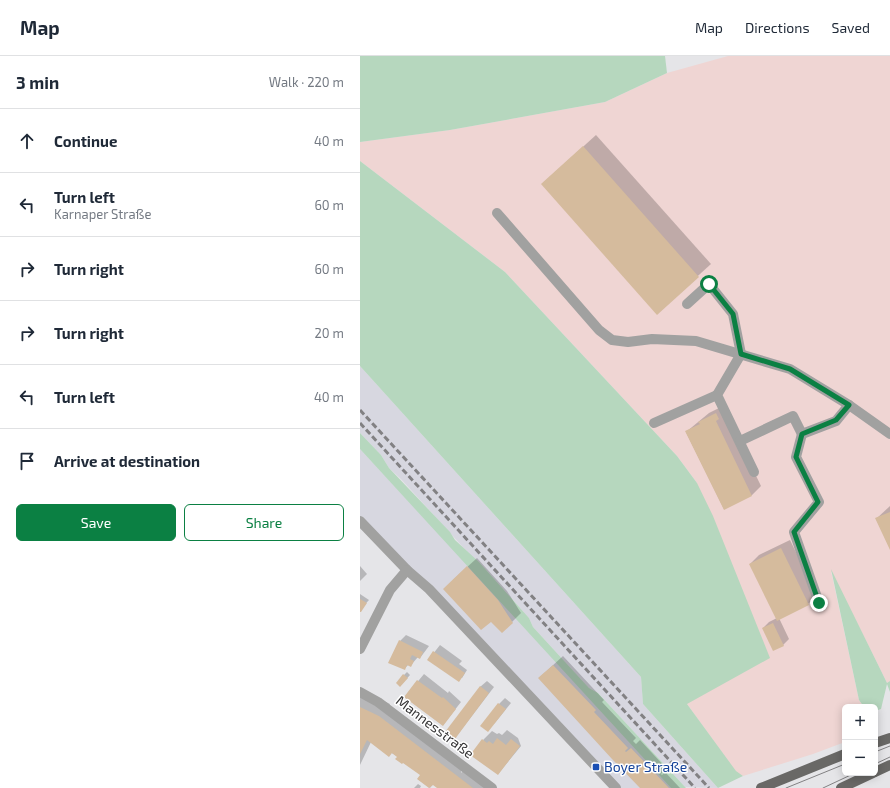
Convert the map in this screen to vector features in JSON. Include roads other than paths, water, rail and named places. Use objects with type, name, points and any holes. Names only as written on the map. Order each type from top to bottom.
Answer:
[{"type":"main road","points":[[878,742],[890,738]]},
{"type":"main road","points":[[760,788],[842,755]]},
{"type":"main road","points":[[878,770],[890,765]]},
{"type":"main road","points":[[841,788],[866,776]]},
{"type":"street","points":[[497,213],[599,330],[612,340],[628,342],[652,338],[696,341],[790,369],[849,405],[890,434]]},
{"type":"street","points":[[654,424],[717,395],[741,354],[733,314],[709,284],[687,304]]},
{"type":"street","points":[[717,395],[754,472]]},
{"type":"street","points":[[802,434],[836,420],[849,405]]},
{"type":"street","points":[[740,441],[794,416],[802,434],[796,457],[818,502],[794,532],[819,603]]},
{"type":"street","points":[[360,521],[407,570],[429,588],[616,788]]},
{"type":"street","points":[[360,649],[390,590],[407,570]]},
{"type":"street","name":"Mannesstraße","points":[[360,692],[378,702],[492,788]]},
{"type":"tram line","points":[[878,751],[890,746]]},
{"type":"tram line","points":[[878,763],[890,757]]},
{"type":"tram line","points":[[786,788],[842,765]]},
{"type":"tram line","points":[[823,788],[849,776]]},
{"type":"railway","points":[[360,410],[709,788]]},
{"type":"railway","points":[[360,423],[695,788]]},
{"type":"place","name":"Boyer Straße","points":[[596,767]]}]
